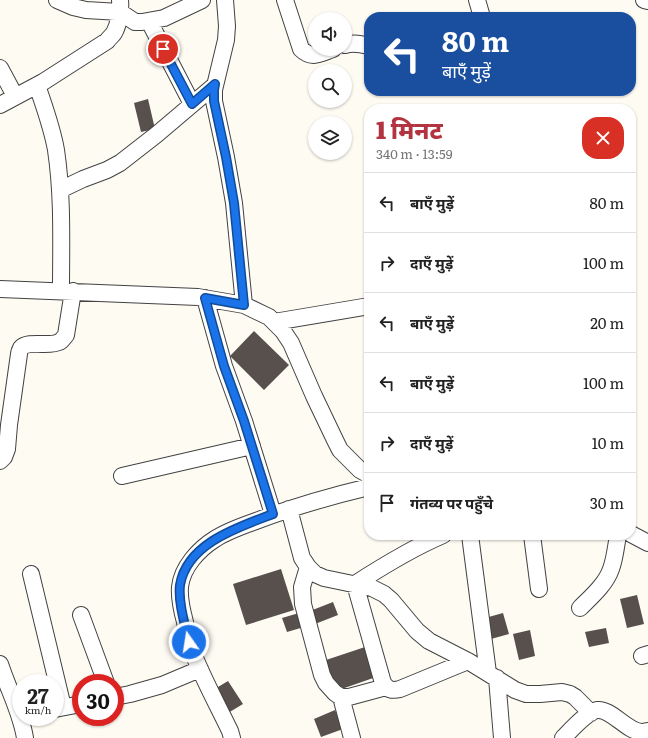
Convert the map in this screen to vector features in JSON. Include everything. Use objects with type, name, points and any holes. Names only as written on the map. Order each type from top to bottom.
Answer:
[{"type":"street","points":[[57,0],[73,7],[86,10],[120,6]]},
{"type":"street","points":[[120,6],[135,22],[149,21],[164,18],[202,0]]},
{"type":"street","points":[[225,0],[227,26],[226,40],[215,84],[214,101],[234,203],[244,305]]},
{"type":"street","points":[[285,0],[301,49],[308,54]]},
{"type":"street","points":[[477,0],[481,12]]},
{"type":"street","points":[[644,0],[648,1]]},
{"type":"street","points":[[0,105],[37,85],[107,41],[114,32],[120,6]]},
{"type":"street","points":[[149,21],[192,104]]},
{"type":"street","points":[[352,44],[364,45]]},
{"type":"street","points":[[0,68],[15,96]]},
{"type":"street","points":[[60,190],[120,163],[156,135],[215,84]]},
{"type":"street","points":[[0,461],[4,457],[7,449],[9,425],[6,397],[20,349],[26,345],[59,342],[66,335],[67,291],[62,210],[56,150],[50,120],[37,85]]},
{"type":"street","points":[[0,289],[198,297],[244,305],[269,317],[283,331],[291,343],[340,450],[364,472]]},
{"type":"street","points":[[205,298],[224,366],[252,446],[273,514]]},
{"type":"street","points":[[274,322],[364,307]]},
{"type":"street","points":[[122,476],[252,446]]},
{"type":"street","points":[[232,738],[189,642],[181,607],[180,586],[184,573],[202,548],[215,539],[233,530],[273,514],[333,495],[364,488]]},
{"type":"street","points":[[289,509],[302,558],[315,574],[324,578],[372,588],[384,594],[391,600],[406,620],[429,641],[468,661],[515,690],[526,694],[562,692],[570,694],[591,713]]},
{"type":"street","points":[[636,537],[648,543]]},
{"type":"street","points":[[355,584],[391,561],[432,540]]},
{"type":"street","points":[[471,540],[502,738]]},
{"type":"street","points":[[533,540],[539,589]]},
{"type":"street","points":[[580,608],[605,581],[615,558],[617,540]]},
{"type":"street","points":[[308,567],[302,587],[303,604],[322,675],[326,683],[341,697],[349,697],[386,687]]},
{"type":"street","points":[[31,574],[52,674]]},
{"type":"street","points":[[355,584],[383,683],[389,690],[393,691],[400,689],[468,661]]},
{"type":"street","points":[[81,615],[103,674]]},
{"type":"street","points":[[0,664],[12,695]]},
{"type":"street","points":[[124,695],[162,685],[200,669]]},
{"type":"street","points":[[341,697],[352,738]]},
{"type":"street","points":[[563,738],[584,718],[597,710],[604,711],[633,730],[642,732],[648,731]]},
{"type":"street","points":[[23,726],[25,738]]},
{"type":"building","points":[[148,99],[155,129],[141,132],[134,103]]},
{"type":"building","points":[[254,331],[289,365],[264,390],[230,356]]},
{"type":"building","points":[[281,569],[294,610],[246,625],[233,584]]},
{"type":"building","points":[[637,595],[644,624],[627,628],[620,599]]},
{"type":"building","points":[[333,602],[338,615],[315,624],[310,611]]},
{"type":"building","points":[[299,613],[304,627],[287,632],[282,618]]},
{"type":"building","points":[[503,613],[509,634],[491,639],[485,618]]},
{"type":"building","points":[[606,628],[609,643],[589,647],[585,632]]},
{"type":"building","points":[[530,630],[535,656],[519,660],[513,634]]},
{"type":"building","points":[[365,647],[376,677],[336,691],[326,660]]},
{"type":"building","points":[[228,681],[243,704],[228,713],[213,690]]},
{"type":"building","points":[[335,710],[343,729],[321,737],[314,719]]},
{"type":"route","points":[[163,49],[192,104],[215,84],[214,101],[234,203],[244,305],[205,298],[224,366],[244,421],[273,514],[215,539],[202,548],[191,562],[184,573],[180,586],[181,607],[189,642]]}]
